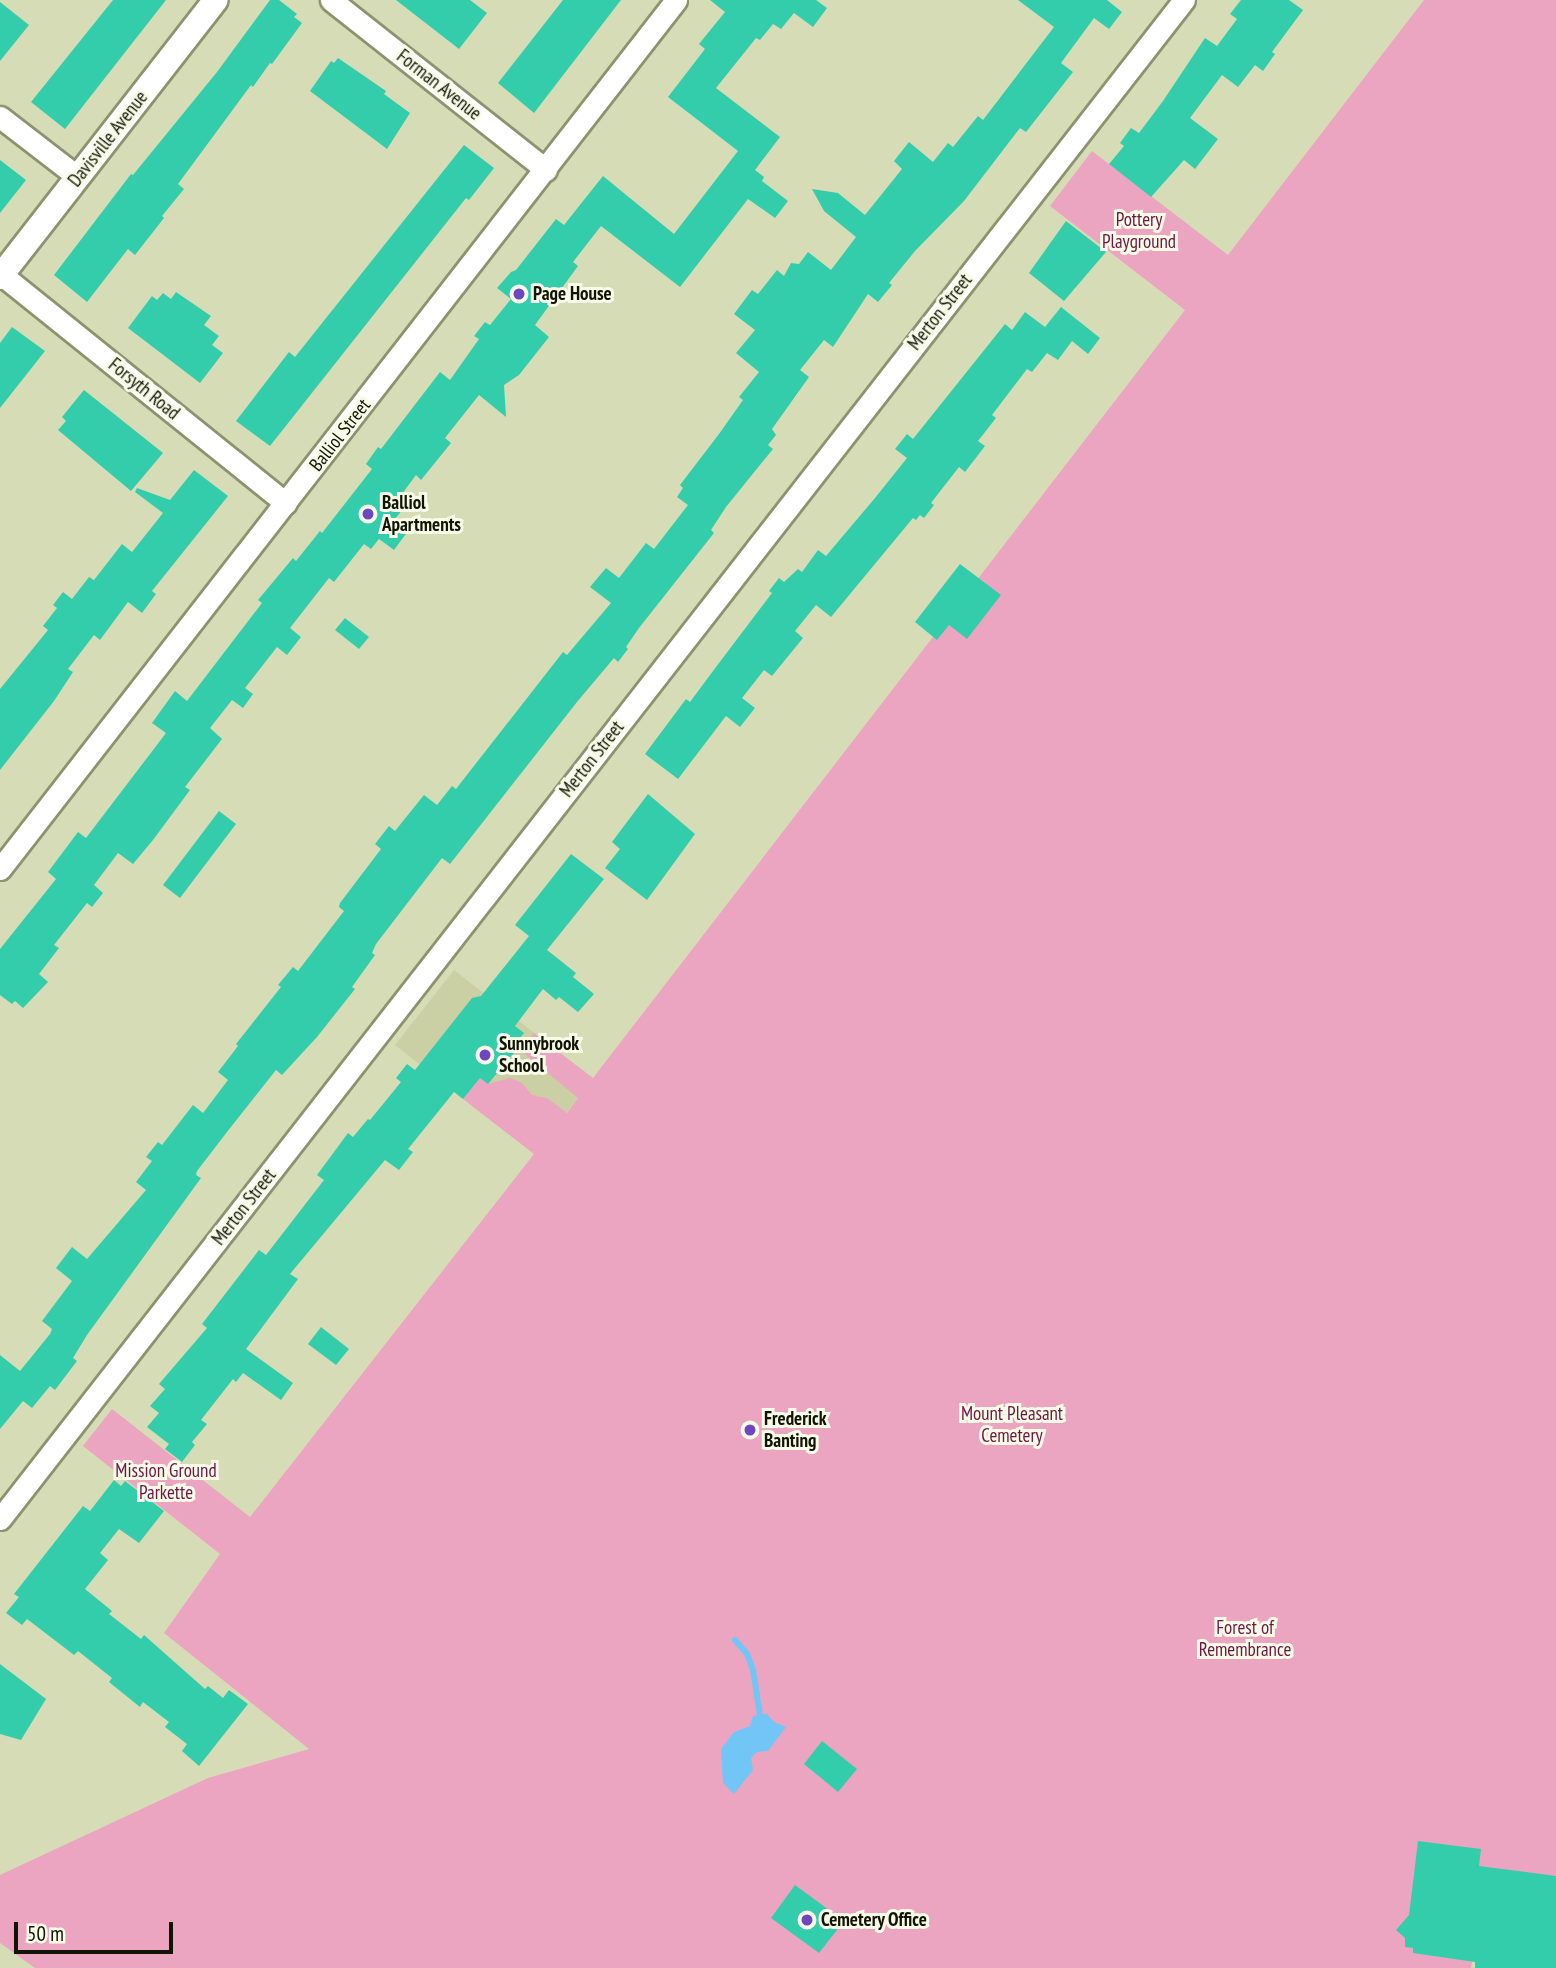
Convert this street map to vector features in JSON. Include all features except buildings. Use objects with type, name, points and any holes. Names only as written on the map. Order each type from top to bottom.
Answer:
[{"type":"street","name":"Davisville Avenue","points":[[1,276],[216,0]]},
{"type":"street","name":"Forman Avenue","points":[[331,0],[546,170]]},
{"type":"street","name":"Balliol Street","points":[[0,869],[676,0]]},
{"type":"street","name":"Merton Street","points":[[0,1519],[1184,0]]},
{"type":"street","points":[[0,117],[78,177]]},
{"type":"street","name":"Forsyth Road","points":[[1,276],[286,503]]},
{"type":"shaded area","name":"Sunnybrook School","points":[[454,970],[593,1079],[534,1154],[395,1045]]},
{"type":"green space","name":"Mount Pleasant Cemetery","points":[[1424,0],[1556,0],[1556,1939],[1477,1933],[1471,1968],[35,1968],[0,1943],[0,1875],[208,1778],[309,1749],[164,1633],[220,1554],[83,1446],[112,1409],[250,1517],[534,1154],[463,1099],[480,1078],[488,1084],[510,1078],[522,1083],[532,1095],[547,1098],[567,1113],[578,1098],[520,1050],[534,1033],[593,1078],[1185,310],[1050,206],[1092,151],[1228,255]]},
{"type":"water","points":[[767,1714],[774,1722],[786,1727],[768,1751],[757,1752],[751,1758],[753,1770],[734,1794],[723,1783],[721,1749],[734,1732],[750,1726],[753,1716]]},
{"type":"waterway","points":[[735,1640],[747,1654],[753,1670],[760,1715]]},
{"type":"place","name":"Page House","points":[[519,294]]},
{"type":"place","name":"Balliol Apartments","points":[[368,514]]},
{"type":"place","name":"Sunnybrook School","points":[[485,1055]]},
{"type":"place","name":"Frederick Banting","points":[[750,1430]]},
{"type":"place","name":"Cemetery Office","points":[[807,1920]]},
{"type":"park label","name":"Pottery Playground","points":[[1139,231]]},
{"type":"park label","name":"Mission Ground Parkette","points":[[166,1482]]},
{"type":"park label","name":"Forest of Remembrance","points":[[1245,1639]]}]
